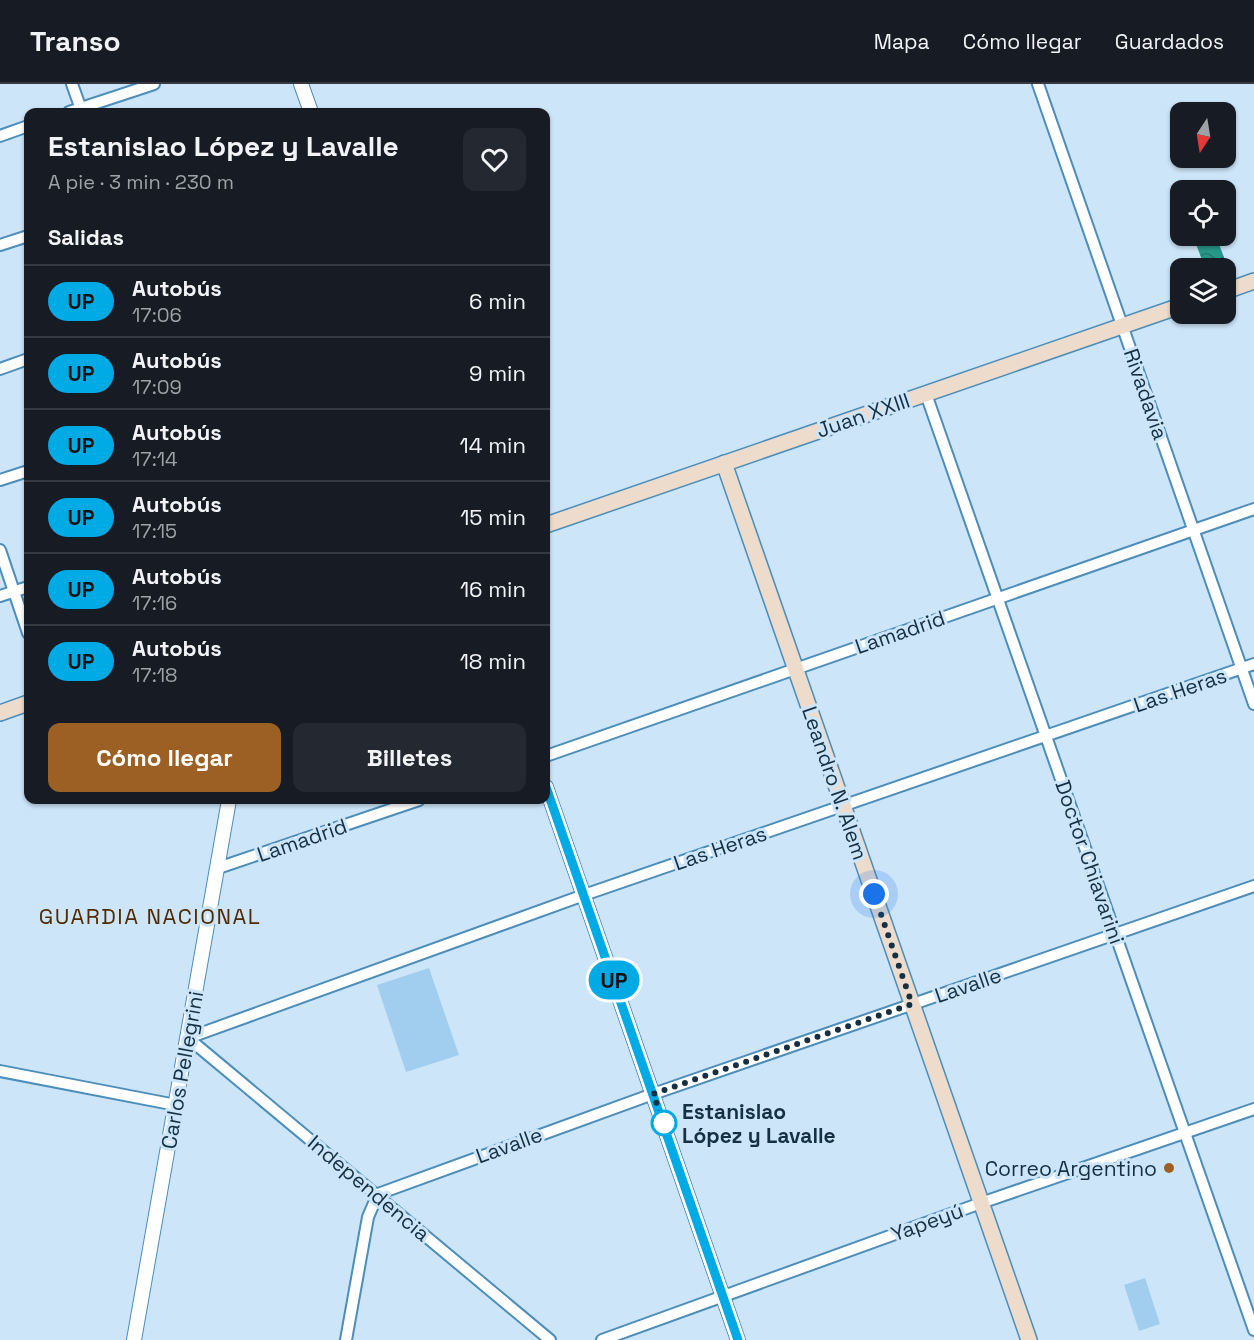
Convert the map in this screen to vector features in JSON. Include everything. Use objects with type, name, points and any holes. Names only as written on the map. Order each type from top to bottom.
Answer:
[{"type":"main road","points":[[1236,287],[1254,281]]},
{"type":"main road","name":"Juan XXIII","points":[[550,524],[1170,309]]},
{"type":"main road","name":"Leandro N. Alem","points":[[724,463],[1029,1340]]},
{"type":"main road","points":[[0,712],[24,704]]},
{"type":"street","points":[[72,84],[80,108]]},
{"type":"street","points":[[87,108],[154,84]]},
{"type":"street","points":[[301,84],[310,108]]},
{"type":"street","name":"Rivadavia","points":[[1038,84],[1254,705]]},
{"type":"street","points":[[0,136],[24,127]]},
{"type":"street","points":[[0,245],[24,237]]},
{"type":"street","points":[[0,369],[24,360]]},
{"type":"street","name":"Doctor Chiavarini","points":[[926,394],[1254,1330]]},
{"type":"street","points":[[0,480],[24,472]]},
{"type":"street","name":"Lamadrid","points":[[550,755],[1254,509]]},
{"type":"street","points":[[0,550],[24,621]]},
{"type":"street","points":[[0,596],[24,588]]},
{"type":"street","name":"Las Heras","points":[[188,1038],[584,895],[1254,664]]},
{"type":"street","points":[[550,798],[738,1340]]},
{"type":"street","name":"Carlos Pellegrini","points":[[134,1340],[228,804]]},
{"type":"street","name":"Lamadrid","points":[[218,868],[407,804]]},
{"type":"street","name":"Lavalle","points":[[378,1194],[653,1094],[1254,886]]},
{"type":"street","name":"Independencia","points":[[188,1038],[378,1194],[550,1340]]},
{"type":"street","points":[[0,1071],[176,1105]]},
{"type":"street","name":"Yapeyú","points":[[602,1340],[981,1203],[1254,1109]]},
{"type":"street","points":[[346,1340],[368,1217],[378,1194]]},
{"type":"water","points":[[1197,246],[1220,246],[1224,258],[1201,258]]},
{"type":"building","points":[[429,968],[459,1055],[406,1072],[377,985]]},
{"type":"building","points":[[1145,1278],[1160,1324],[1139,1331],[1124,1285]]},
{"type":"bus line","name":"UP","points":[[550,798],[738,1340]]},
{"type":"place","name":"Estanislao López y Lavalle","points":[[664,1123]]},
{"type":"place","name":"Correo Argentino","points":[[1169,1168]]},
{"type":"district","name":"GUARDIA NACIONAL","points":[[150,916]]},
{"type":"route","points":[[664,1123],[653,1094],[912,1004],[874,894]]}]
